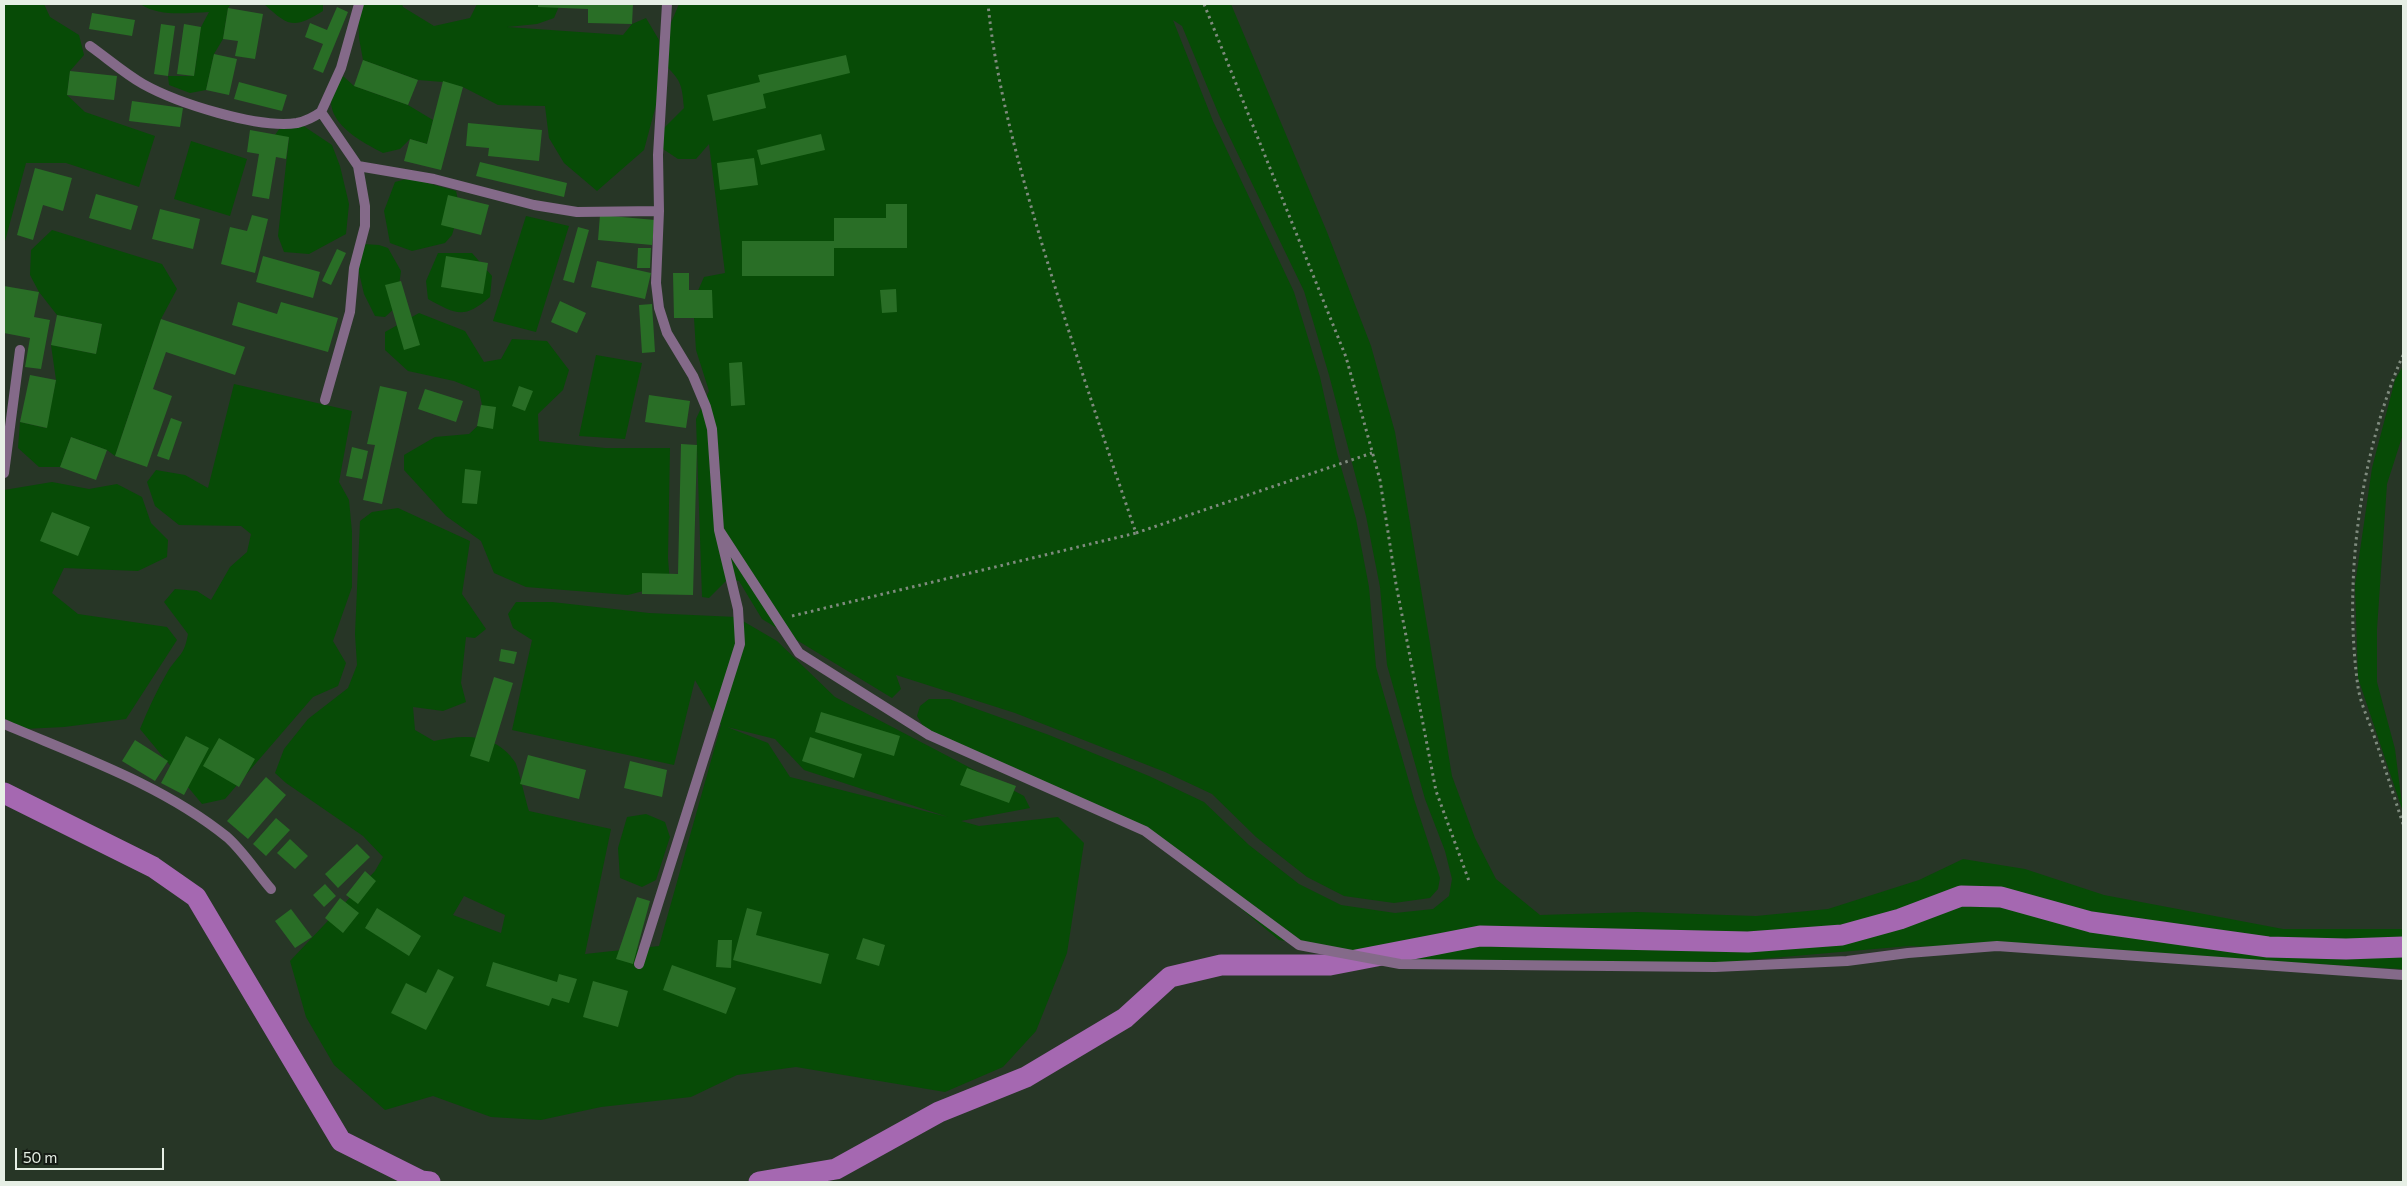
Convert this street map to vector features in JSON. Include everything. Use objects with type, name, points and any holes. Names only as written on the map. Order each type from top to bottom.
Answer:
[{"type":"lane","points":[[90,46],[143,84],[183,101],[232,116],[257,121],[296,123],[310,119],[321,112],[341,68],[359,4]]},
{"type":"lane","points":[[639,964],[740,644],[738,609],[720,530],[712,429],[706,407],[693,376],[668,334],[659,308],[656,283],[660,211],[659,120],[667,4]]},
{"type":"lane","points":[[321,112],[358,166],[365,206],[365,226],[354,268],[350,312],[325,400]]},
{"type":"lane","points":[[358,166],[434,179],[534,205],[577,212],[660,211]]},
{"type":"lane","points":[[4,472],[20,350]]},
{"type":"lane","points":[[720,530],[800,653],[929,735],[1145,831],[1299,945],[1400,964],[1706,967],[1847,961],[1908,953],[1996,946],[2403,976]]},
{"type":"lane","points":[[4,724],[112,770],[188,810],[228,839],[271,889]]},
{"type":"path","points":[[988,4],[992,43],[1022,175],[1077,361],[1136,533]]},
{"type":"path","points":[[1204,4],[1346,357],[1380,480],[1410,658],[1436,791],[1469,881]]},
{"type":"path","points":[[2403,355],[2390,387],[2363,496],[2356,542],[2351,599],[2358,689],[2403,824]]},
{"type":"path","points":[[777,620],[1136,533],[1372,453]]},
{"type":"green space","points":[[4,4],[44,4],[50,17],[79,35],[84,55],[70,71],[67,95],[85,112],[155,136],[139,187],[66,163],[26,163],[4,245]]},
{"type":"green space","points":[[140,4],[231,4],[228,8],[223,39],[214,54],[206,90],[190,93],[169,85],[168,76],[194,76],[201,27],[209,12],[165,13]]},
{"type":"green space","points":[[264,4],[323,4],[323,11],[305,21],[292,23],[280,17]]},
{"type":"green space","points":[[358,4],[402,4],[403,7],[434,26],[470,18],[477,4],[560,4],[554,18],[537,24],[507,27],[623,35],[632,24],[646,18],[659,40],[660,90],[644,150],[597,191],[564,163],[549,138],[545,106],[498,105],[463,87],[443,82],[418,80],[363,60],[359,38]]},
{"type":"green space","points":[[679,4],[1231,4],[1327,232],[1371,346],[1395,432],[1452,776],[1475,838],[1496,879],[1540,915],[1637,912],[1756,916],[1828,909],[1919,880],[1963,859],[2025,869],[2104,895],[2283,929],[2403,929],[2403,969],[2167,956],[1909,946],[1714,963],[1399,960],[1279,940],[1142,827],[926,731],[917,716],[920,706],[929,699],[949,699],[1049,735],[1149,776],[1204,802],[1249,845],[1299,884],[1341,905],[1395,913],[1433,909],[1449,896],[1452,879],[1445,851],[1425,799],[1387,665],[1380,587],[1366,516],[1329,375],[1304,291],[1219,115],[1182,26],[1173,20],[1213,121],[1294,292],[1320,377],[1337,453],[1356,519],[1369,587],[1376,667],[1414,799],[1440,878],[1438,889],[1430,898],[1394,903],[1344,896],[1307,877],[1256,837],[1212,794],[1165,772],[1015,713],[896,675],[901,689],[892,698],[762,619],[739,581],[728,579],[709,598],[702,597],[696,419],[709,391],[696,350],[693,302],[704,277],[725,273],[709,144],[696,159],[678,159],[660,147],[661,131],[684,108],[683,95],[678,80],[666,66],[665,37]]},
{"type":"green space","points":[[343,76],[354,86],[408,105],[433,120],[427,144],[410,139],[400,149],[383,153],[358,139],[342,126],[332,109],[331,100],[334,90]]},
{"type":"green space","points":[[282,125],[302,125],[332,145],[340,166],[349,204],[346,234],[309,254],[284,252],[278,236],[289,138],[275,135]]},
{"type":"green space","points":[[191,141],[247,159],[230,216],[174,199]]},
{"type":"green space","points":[[410,178],[456,191],[460,209],[452,235],[445,243],[412,251],[390,243],[384,211],[395,182]]},
{"type":"green space","points":[[526,216],[569,226],[536,332],[493,321]]},
{"type":"green space","points":[[52,230],[162,264],[177,289],[161,319],[115,456],[107,450],[71,437],[60,467],[39,467],[18,448],[20,422],[46,428],[56,380],[51,345],[96,354],[102,324],[57,315],[39,292],[30,275],[31,250]]},
{"type":"green space","points":[[363,244],[379,245],[388,248],[401,271],[396,307],[385,317],[375,316],[364,294],[357,264]]},
{"type":"green space","points":[[438,253],[472,253],[492,276],[490,297],[467,312],[446,309],[428,299],[426,281]]},
{"type":"green space","points":[[419,313],[465,331],[484,362],[501,359],[512,339],[547,341],[569,370],[563,390],[538,414],[539,441],[605,448],[670,448],[668,558],[670,584],[628,595],[526,587],[494,573],[481,541],[446,516],[404,470],[404,455],[435,437],[469,434],[485,419],[479,391],[454,381],[408,371],[385,350],[385,332]]},
{"type":"green space","points":[[596,355],[642,363],[625,439],[579,436]]},
{"type":"green space","points":[[2403,366],[2403,434],[2387,484],[2377,629],[2377,682],[2395,749],[2403,812],[2358,678],[2355,585],[2372,468],[2395,380]]},
{"type":"green space","points":[[234,384],[352,411],[339,482],[349,500],[352,532],[352,587],[333,641],[346,663],[338,686],[313,697],[225,799],[202,804],[140,729],[164,678],[183,651],[188,634],[164,602],[175,589],[197,591],[211,600],[230,567],[247,552],[251,534],[241,526],[179,525],[155,506],[147,482],[156,470],[185,475],[208,488]]},
{"type":"green space","points":[[52,482],[89,489],[117,484],[142,497],[151,523],[168,540],[167,557],[138,571],[64,568],[52,593],[78,614],[167,627],[177,640],[126,719],[64,727],[4,730],[4,490]]},
{"type":"green space","points":[[398,508],[470,541],[462,594],[486,629],[475,638],[466,637],[461,683],[466,702],[443,711],[413,707],[415,730],[434,741],[467,737],[489,741],[507,752],[515,762],[529,811],[611,829],[585,954],[659,946],[721,725],[695,680],[674,765],[512,730],[532,640],[513,628],[508,614],[516,602],[552,602],[649,613],[736,617],[777,641],[835,697],[1024,796],[1030,808],[961,821],[979,826],[1058,817],[1084,843],[1067,953],[1036,1031],[1003,1067],[945,1092],[796,1067],[737,1075],[691,1097],[601,1107],[541,1120],[491,1117],[433,1096],[385,1110],[334,1065],[306,1017],[290,961],[375,871],[383,857],[363,836],[286,783],[275,773],[284,749],[308,719],[348,688],[357,665],[355,634],[360,521],[372,512]],"holes":[[[727,727],[775,739],[804,770],[948,817],[790,777],[768,743]],[[464,896],[505,915],[501,933],[453,915]]]},
{"type":"green space","points":[[646,814],[665,822],[670,837],[656,880],[642,887],[620,878],[618,848],[627,817]]},
{"type":"building","points":[[538,4],[633,4],[632,24],[588,23],[588,9],[538,7]]},
{"type":"building","points":[[337,7],[348,12],[323,73],[313,69],[323,44],[305,37],[310,23],[327,30]]},
{"type":"building","points":[[228,8],[263,14],[255,59],[235,56],[238,41],[223,39]]},
{"type":"building","points":[[92,13],[135,20],[132,36],[89,29]]},
{"type":"building","points":[[161,24],[175,26],[168,76],[154,74]]},
{"type":"building","points":[[184,24],[201,27],[194,76],[177,74]]},
{"type":"building","points":[[214,54],[237,59],[229,95],[206,90]]},
{"type":"building","points":[[846,55],[850,73],[763,94],[766,108],[713,121],[707,95],[760,82],[758,75]]},
{"type":"building","points":[[363,60],[418,80],[408,105],[354,86]]},
{"type":"building","points":[[70,71],[117,76],[114,100],[67,95]]},
{"type":"building","points":[[443,81],[463,87],[441,170],[404,161],[410,139],[427,144]]},
{"type":"building","points":[[239,82],[287,95],[282,111],[234,99]]},
{"type":"building","points":[[132,101],[183,108],[180,127],[129,121]]},
{"type":"building","points":[[468,123],[542,130],[539,161],[488,156],[489,148],[466,146]]},
{"type":"building","points":[[250,130],[289,137],[286,159],[276,157],[269,199],[252,196],[259,154],[247,152]]},
{"type":"building","points":[[821,134],[825,150],[761,165],[757,150]]},
{"type":"building","points":[[754,158],[758,185],[720,190],[717,163]]},
{"type":"building","points":[[480,162],[567,183],[564,197],[476,176]]},
{"type":"building","points":[[35,168],[72,178],[63,211],[43,205],[33,240],[17,235]]},
{"type":"building","points":[[96,194],[138,206],[131,230],[89,218]]},
{"type":"building","points":[[448,195],[489,205],[481,235],[441,225]]},
{"type":"building","points":[[886,204],[907,204],[907,248],[834,248],[834,276],[742,276],[742,241],[834,241],[834,218],[886,218]]},
{"type":"building","points":[[160,209],[200,219],[193,249],[152,239]]},
{"type":"building","points":[[252,215],[268,219],[255,273],[221,264],[230,227],[247,231]]},
{"type":"building","points":[[600,215],[655,220],[652,245],[598,240]]},
{"type":"building","points":[[578,227],[589,230],[574,283],[563,280]]},
{"type":"building","points":[[638,248],[651,248],[650,268],[637,268]]},
{"type":"building","points":[[337,249],[346,253],[331,285],[322,281]]},
{"type":"building","points":[[263,256],[320,272],[313,298],[256,282]]},
{"type":"building","points":[[446,256],[488,263],[483,294],[441,287]]},
{"type":"building","points":[[597,261],[651,273],[645,299],[591,287]]},
{"type":"building","points":[[673,273],[689,273],[689,290],[712,290],[713,318],[674,318]]},
{"type":"building","points":[[401,281],[420,345],[404,350],[385,285]]},
{"type":"building","points":[[4,286],[39,292],[34,317],[50,320],[41,369],[25,367],[30,338],[4,333]]},
{"type":"building","points":[[896,289],[897,312],[882,313],[880,290]]},
{"type":"building","points":[[560,301],[586,313],[577,333],[551,322]]},
{"type":"building","points":[[238,302],[277,314],[281,302],[338,318],[328,352],[232,325]]},
{"type":"building","points":[[652,304],[655,352],[642,353],[639,305]]},
{"type":"building","points":[[57,315],[102,324],[96,354],[51,345]]},
{"type":"building","points":[[161,319],[245,347],[235,375],[166,352],[153,389],[172,396],[147,467],[115,456]]},
{"type":"building","points":[[742,362],[745,405],[731,406],[729,363]]},
{"type":"building","points":[[30,375],[56,380],[47,428],[20,422]]},
{"type":"building","points":[[380,386],[407,392],[382,504],[363,500],[375,445],[367,444]]},
{"type":"building","points":[[519,386],[533,391],[525,411],[512,406]]},
{"type":"building","points":[[425,389],[463,401],[456,422],[418,409]]},
{"type":"building","points":[[649,395],[690,401],[686,428],[645,422]]},
{"type":"building","points":[[481,405],[496,407],[493,429],[477,426]]},
{"type":"building","points":[[171,418],[182,422],[169,460],[157,456]]},
{"type":"building","points":[[71,437],[107,450],[96,480],[60,467]]},
{"type":"building","points":[[681,444],[697,445],[693,595],[642,594],[642,573],[678,574]]},
{"type":"building","points":[[352,447],[368,451],[362,479],[346,476]]},
{"type":"building","points":[[465,469],[481,471],[477,504],[462,503]]},
{"type":"building","points":[[52,512],[90,527],[78,556],[40,541]]},
{"type":"building","points":[[501,649],[517,652],[514,664],[499,661]]},
{"type":"building","points":[[494,677],[513,683],[489,762],[470,756]]},
{"type":"building","points":[[821,712],[900,736],[894,756],[815,732]]},
{"type":"building","points":[[186,736],[209,748],[184,795],[161,783]]},
{"type":"building","points":[[810,737],[862,754],[854,778],[802,761]]},
{"type":"building","points":[[219,738],[255,759],[239,787],[203,766]]},
{"type":"building","points":[[135,740],[168,761],[155,781],[122,761]]},
{"type":"building","points":[[528,755],[586,770],[579,799],[520,784]]},
{"type":"building","points":[[630,761],[667,770],[662,797],[624,788]]},
{"type":"building","points":[[967,768],[1016,786],[1009,803],[960,785]]},
{"type":"building","points":[[266,777],[286,795],[248,839],[227,821]]},
{"type":"building","points":[[276,818],[290,830],[266,856],[253,844]]},
{"type":"building","points":[[290,839],[308,856],[295,869],[277,853]]},
{"type":"building","points":[[357,844],[370,857],[338,888],[325,874]]},
{"type":"building","points":[[365,871],[376,881],[358,904],[346,895]]},
{"type":"building","points":[[325,884],[336,896],[324,907],[313,895]]},
{"type":"building","points":[[637,897],[650,901],[633,964],[616,959]]},
{"type":"building","points":[[340,898],[359,913],[343,933],[325,918]]},
{"type":"building","points":[[377,908],[421,936],[409,956],[365,928]]},
{"type":"building","points":[[747,908],[762,912],[756,935],[829,954],[821,984],[733,960]]},
{"type":"building","points":[[291,909],[312,937],[295,948],[275,921]]},
{"type":"building","points":[[863,938],[885,945],[879,966],[856,959]]},
{"type":"building","points":[[718,940],[732,940],[731,968],[716,967]]},
{"type":"building","points":[[493,962],[557,982],[559,974],[577,979],[569,1003],[552,998],[549,1006],[486,986]]},
{"type":"building","points":[[672,965],[736,988],[726,1014],[663,990]]},
{"type":"building","points":[[438,969],[454,977],[426,1030],[391,1013],[406,983],[426,993]]},
{"type":"building","points":[[593,981],[628,991],[618,1027],[583,1017]]},
{"type":"waterway","points":[[4,793],[153,867],[196,897],[341,1141],[421,1181],[430,1182]]},
{"type":"waterway","points":[[759,1182],[836,1169],[939,1112],[1026,1077],[1125,1018],[1170,977],[1221,965],[1330,965],[1480,936],[1748,942],[1842,935],[1900,919],[1961,896],[2001,897],[2091,922],[2268,947],[2346,949],[2403,947]]}]
